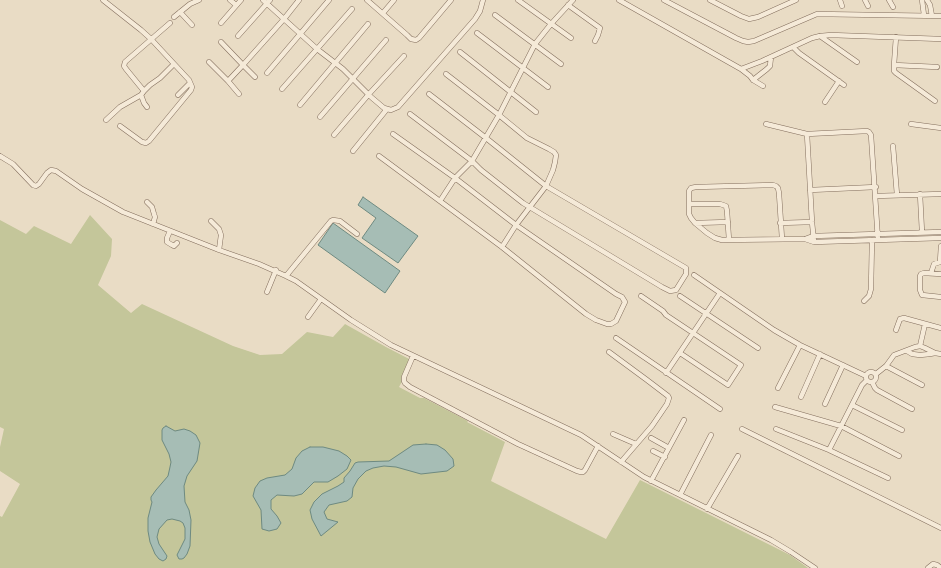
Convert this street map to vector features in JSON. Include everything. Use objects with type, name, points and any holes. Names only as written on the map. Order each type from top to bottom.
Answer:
[{"type":"street","points":[[103,0],[151,39],[189,80],[192,87],[149,141],[142,142],[120,126]]},
{"type":"street","points":[[174,17],[190,4],[199,0]]},
{"type":"street","points":[[230,0],[236,5]]},
{"type":"street","points":[[221,23],[241,0]]},
{"type":"street","points":[[228,81],[284,19],[299,0]]},
{"type":"street","points":[[267,73],[329,0]]},
{"type":"street","points":[[367,0],[411,39],[416,40],[451,0]]},
{"type":"street","points":[[383,13],[394,0]]},
{"type":"street","points":[[238,36],[267,1],[300,34],[336,63],[384,108],[391,110],[398,107],[478,15],[482,0]]},
{"type":"street","points":[[519,0],[571,38]]},
{"type":"street","points":[[440,201],[455,178],[472,161],[486,138],[535,44],[573,0]]},
{"type":"street","points":[[620,0],[741,69],[753,80],[763,86]]},
{"type":"street","points":[[664,0],[736,38],[748,42],[754,41],[817,14],[941,16]]},
{"type":"street","points":[[710,0],[749,19],[758,17],[796,0]]},
{"type":"street","points":[[840,0],[842,6]]},
{"type":"street","points":[[865,0],[868,6]]},
{"type":"street","points":[[889,0],[893,7]]},
{"type":"street","points":[[922,0],[924,15]]},
{"type":"street","points":[[927,0],[932,16]]},
{"type":"street","points":[[568,5],[600,28],[595,41]]},
{"type":"street","points":[[282,89],[352,9]]},
{"type":"street","points":[[180,12],[192,25]]},
{"type":"street","points":[[495,15],[561,64]]},
{"type":"street","points":[[146,107],[142,93],[124,64],[170,23]]},
{"type":"street","points":[[300,105],[368,24]]},
{"type":"street","points":[[477,34],[548,87]]},
{"type":"street","points":[[741,69],[812,38],[820,36],[831,35],[941,39]]},
{"type":"street","points":[[820,36],[857,62]]},
{"type":"street","points":[[896,37],[894,71],[936,101]]},
{"type":"street","points":[[320,117],[386,40]]},
{"type":"street","points":[[221,42],[255,77]]},
{"type":"street","points":[[793,47],[799,53],[844,85]]},
{"type":"street","points":[[460,52],[536,112]]},
{"type":"street","points":[[334,135],[404,56]]},
{"type":"street","points":[[753,80],[770,66],[771,57]]},
{"type":"street","points":[[209,62],[240,94]]},
{"type":"street","points":[[106,120],[120,107],[142,93],[174,64]]},
{"type":"street","points":[[894,65],[937,67]]},
{"type":"street","points":[[446,74],[527,138],[549,149],[556,155],[554,166],[546,186],[516,225],[502,247]]},
{"type":"street","points":[[825,102],[839,82]]},
{"type":"street","points":[[178,95],[190,83]]},
{"type":"street","points":[[410,114],[472,161],[481,170],[518,199],[662,287],[670,291],[676,290],[686,274],[686,268],[546,186],[429,94]]},
{"type":"street","points":[[353,151],[387,109]]},
{"type":"street","points":[[766,124],[807,134],[869,132],[871,135],[876,187],[878,240]]},
{"type":"street","points":[[911,124],[941,128]]},
{"type":"street","points":[[379,156],[502,247],[591,318],[607,324],[611,324],[616,321],[625,302],[622,297],[516,225],[455,178],[393,134]]},
{"type":"street","points":[[807,134],[814,242]]},
{"type":"street","points":[[893,146],[897,195]]},
{"type":"street","points":[[0,156],[13,164],[33,185],[36,186],[39,184],[51,170],[56,171],[82,189],[116,208],[219,250],[276,270],[391,345],[580,435],[651,481],[770,540],[815,568]]},
{"type":"street","points":[[782,239],[778,188],[776,186],[694,187],[689,191],[689,214],[691,218],[695,223],[715,238],[722,240],[805,239],[814,242],[941,238]]},
{"type":"street","points":[[810,190],[876,187]]},
{"type":"street","points":[[920,194],[922,232]]},
{"type":"street","points":[[876,196],[941,194]]},
{"type":"street","points":[[147,202],[152,207],[155,217],[153,224]]},
{"type":"street","points":[[689,204],[726,206],[729,240]]},
{"type":"street","points":[[211,221],[221,235],[219,250]]},
{"type":"street","points":[[286,276],[330,221],[340,221],[357,234]]},
{"type":"street","points":[[695,223],[728,222]]},
{"type":"street","points":[[780,223],[812,222]]},
{"type":"street","points":[[170,231],[167,242],[174,246],[177,243]]},
{"type":"street","points":[[805,239],[813,236],[941,232]]},
{"type":"street","points":[[864,301],[870,296],[871,289],[872,240]]},
{"type":"street","points":[[930,273],[934,264],[940,262],[941,246]]},
{"type":"street","points":[[267,292],[276,270]]},
{"type":"street","points":[[941,274],[924,273],[920,276],[922,295],[941,297]]},
{"type":"street","points":[[694,275],[774,330],[800,345],[843,365],[866,378],[872,382],[877,390],[912,409]]},
{"type":"street","points":[[666,373],[720,293]]},
{"type":"street","points":[[641,296],[663,311],[666,315],[741,365],[728,385],[680,353]]},
{"type":"street","points":[[680,296],[758,348]]},
{"type":"street","points":[[308,317],[321,299]]},
{"type":"street","points":[[896,330],[902,318],[941,328]]},
{"type":"street","points":[[920,346],[925,324]]},
{"type":"street","points":[[616,338],[720,409]]},
{"type":"street","points":[[778,388],[800,345]]},
{"type":"street","points":[[872,382],[876,379],[876,374],[886,366],[894,354],[920,346],[935,353],[941,354]]},
{"type":"street","points":[[907,351],[912,354],[920,355],[935,353]]},
{"type":"street","points":[[609,352],[669,398],[667,404],[652,426],[621,462]]},
{"type":"street","points":[[801,397],[820,354]]},
{"type":"street","points":[[413,356],[404,377],[405,383],[518,444],[580,472],[586,470],[598,446]]},
{"type":"street","points":[[825,404],[843,365]]},
{"type":"street","points":[[886,366],[922,385]]},
{"type":"street","points":[[829,450],[869,373],[871,372],[876,374]]},
{"type":"street","points":[[852,405],[902,430]]},
{"type":"street","points":[[775,407],[841,426],[899,456]]},
{"type":"street","points":[[651,481],[684,420]]},
{"type":"street","points":[[742,429],[941,528]]},
{"type":"street","points":[[776,429],[829,450],[888,478]]},
{"type":"street","points":[[613,434],[636,444]]},
{"type":"street","points":[[680,495],[711,435]]},
{"type":"street","points":[[651,438],[669,448]]},
{"type":"street","points":[[653,451],[665,457]]},
{"type":"street","points":[[707,508],[738,456]]},
{"type":"street","points":[[928,568],[933,564],[941,568]]},
{"type":"green space","points":[[90,215],[112,239],[111,256],[98,285],[131,313],[142,304],[233,346],[260,355],[282,354],[307,332],[333,337],[345,324],[413,361],[399,387],[420,398],[424,398],[505,442],[491,481],[606,539],[640,480],[790,555],[808,568],[0,568],[0,516],[2,517],[20,484],[0,471],[0,447],[4,429],[0,427],[0,220],[26,234],[34,226],[71,244]]},
{"type":"water","points":[[363,197],[418,236],[398,263],[362,238],[376,218],[358,205]]},
{"type":"water","points":[[333,223],[400,271],[385,293],[318,245]]},
{"type":"water","points":[[166,426],[175,431],[184,429],[190,431],[196,435],[200,443],[197,461],[187,476],[184,486],[185,502],[189,510],[191,520],[190,546],[184,558],[179,559],[177,555],[185,539],[185,528],[183,523],[180,521],[172,519],[167,520],[159,529],[157,537],[159,544],[167,556],[163,561],[155,554],[150,542],[148,518],[152,502],[151,497],[168,476],[171,462],[162,440],[162,430]]},
{"type":"water","points":[[413,445],[437,445],[445,450],[453,459],[454,466],[447,471],[421,474],[396,467],[384,466],[366,471],[358,479],[353,488],[352,497],[347,501],[329,505],[324,512],[327,519],[338,522],[321,536],[312,519],[310,510],[314,502],[322,494],[344,482],[344,478],[355,463],[389,461]]},
{"type":"water","points":[[310,447],[323,447],[339,451],[351,460],[347,469],[328,482],[314,482],[302,494],[294,496],[277,495],[271,500],[271,509],[281,523],[277,529],[269,531],[262,529],[261,510],[253,496],[255,488],[260,481],[267,478],[285,475],[292,469],[296,458],[302,451]]}]
